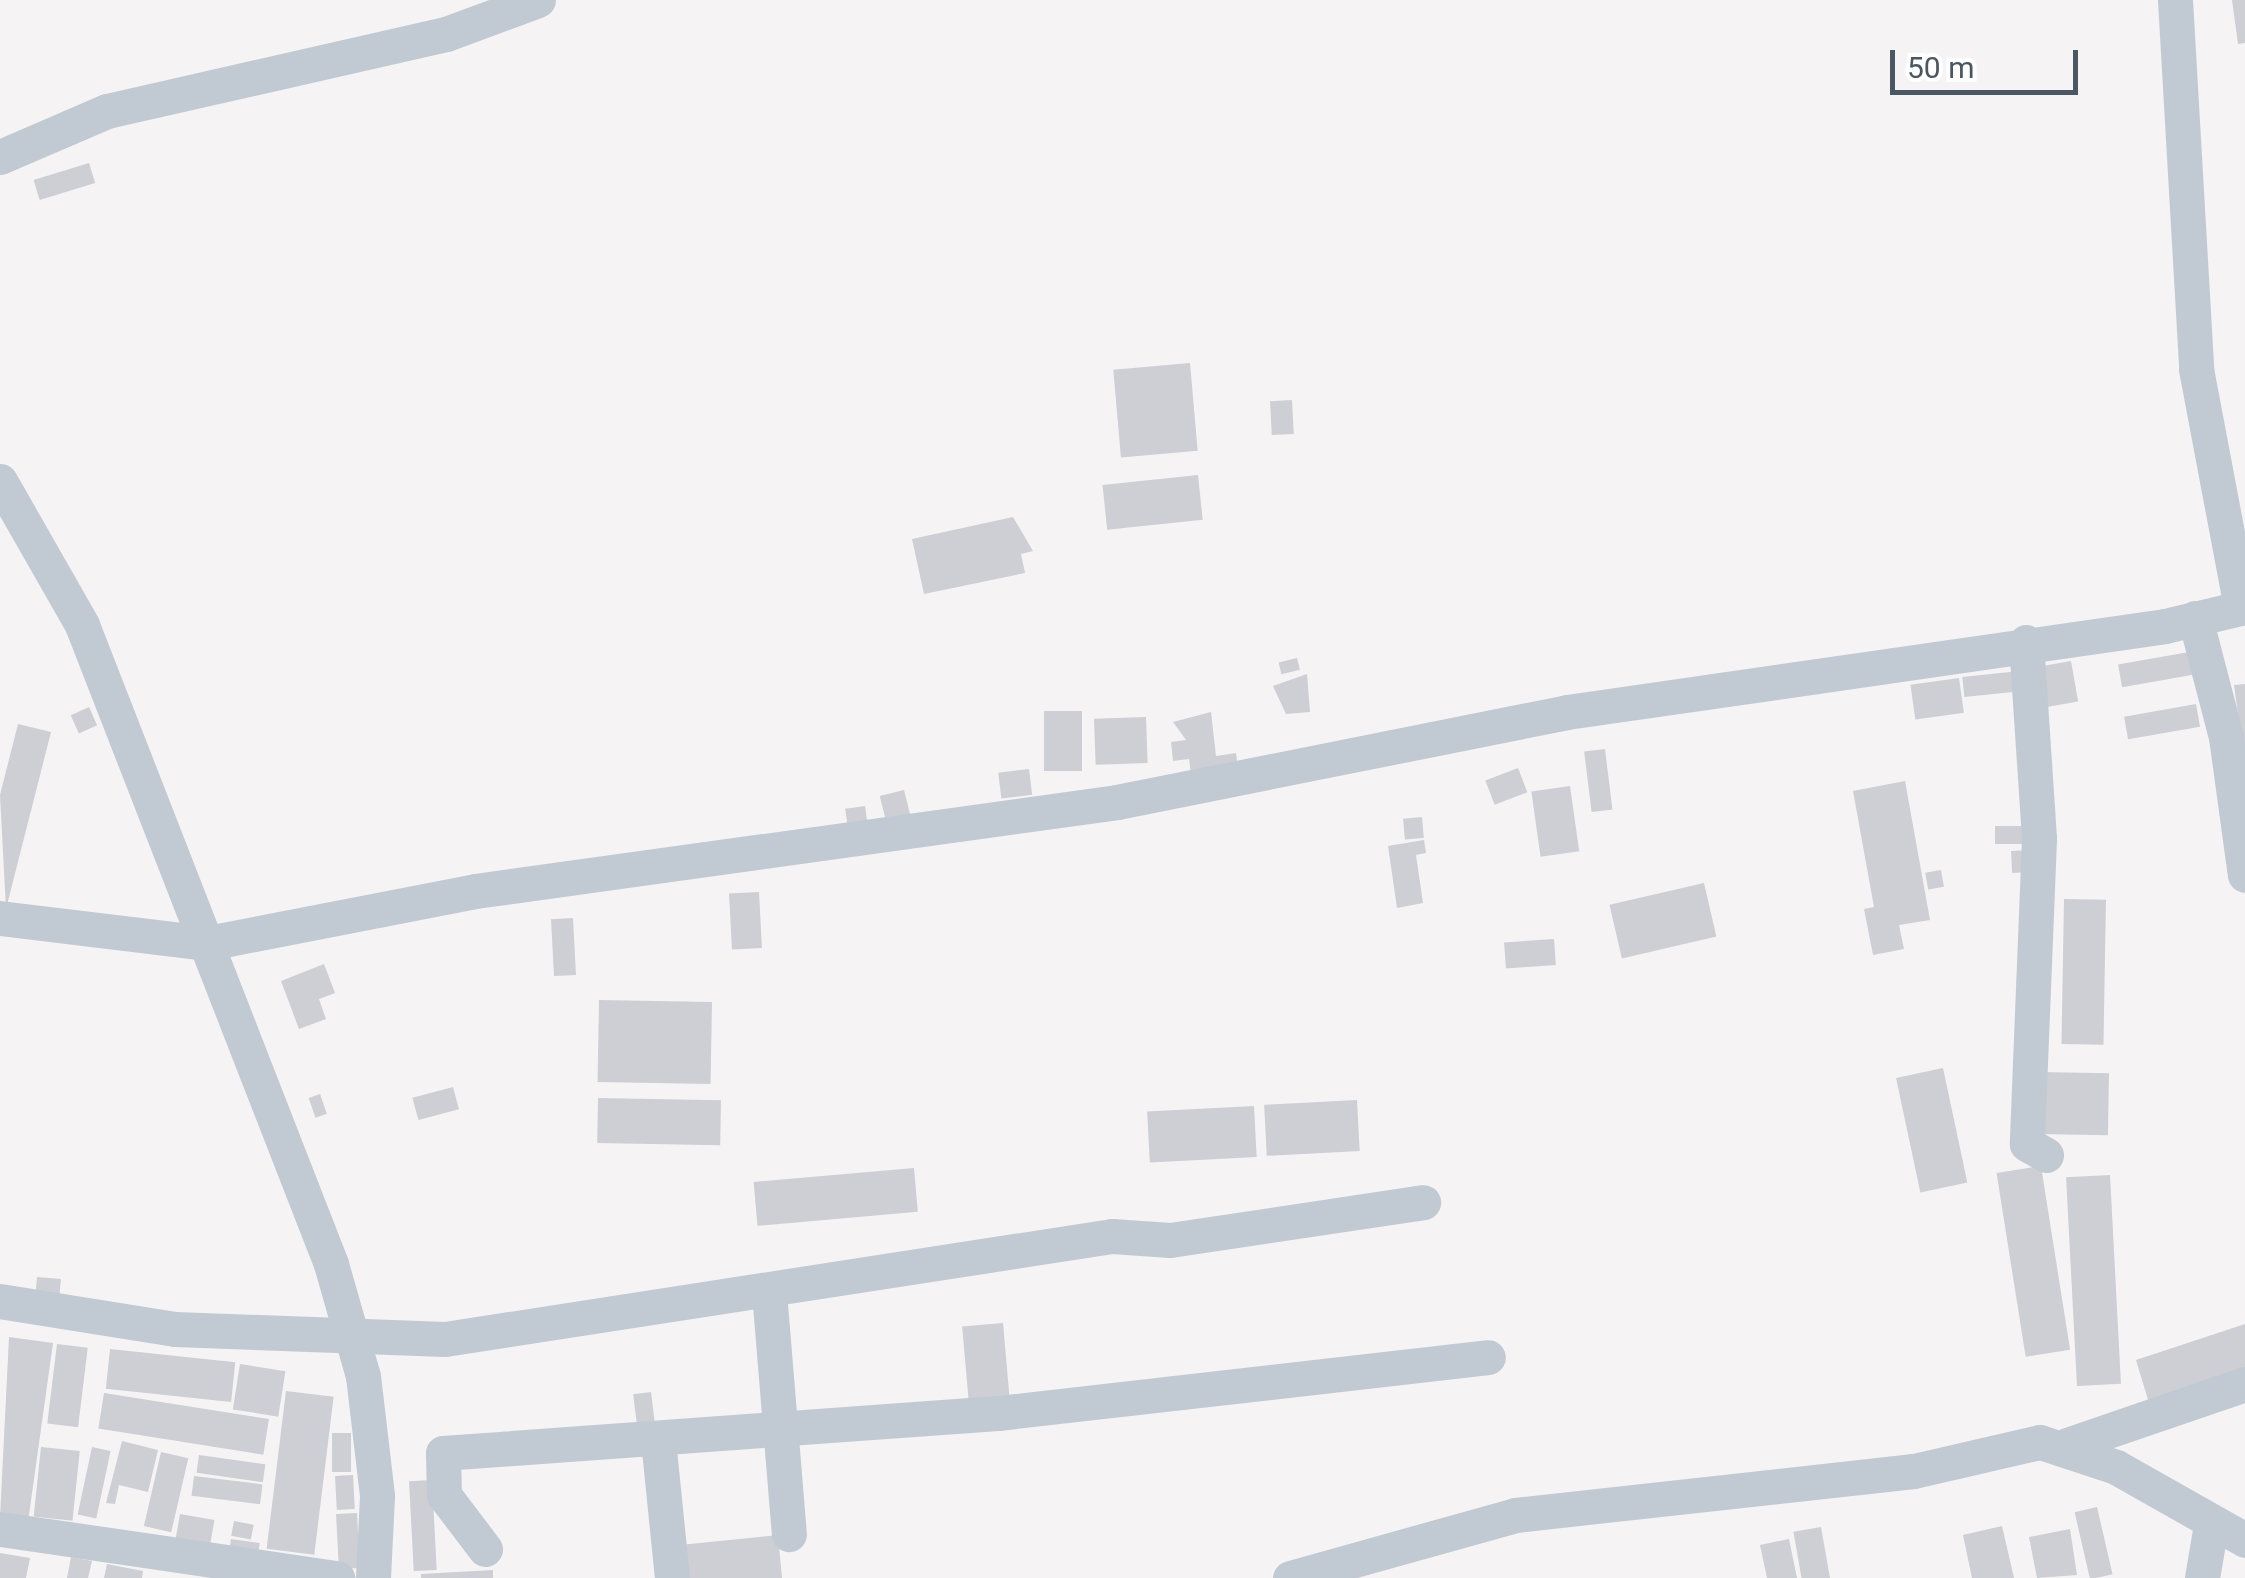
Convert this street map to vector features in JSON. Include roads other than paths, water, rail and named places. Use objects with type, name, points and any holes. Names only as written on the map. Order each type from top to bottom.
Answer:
[{"type":"street","points":[[0,157],[107,111],[446,34],[538,0]]},
{"type":"street","points":[[0,918],[208,943],[475,891],[1117,802],[1566,712],[2195,618],[2243,607],[2196,368],[2175,0]]},
{"type":"street","points":[[0,481],[82,626],[208,943],[351,1336],[376,1496],[374,1578]]},
{"type":"street","points":[[2195,618],[2226,737],[2245,875]]},
{"type":"street","points":[[2026,642],[2040,838],[2027,1144],[2046,1154]]},
{"type":"street","points":[[0,1301],[176,1328],[445,1340],[1112,1236],[1170,1240],[1423,1202]]},
{"type":"street","points":[[768,1292],[789,1534]]},
{"type":"street","points":[[484,1549],[444,1495],[444,1453],[620,1435],[658,1440],[780,1429],[1488,1357]]},
{"type":"street","points":[[1290,1578],[1515,1515],[1897,1474],[2012,1445],[2067,1445],[2245,1384]]},
{"type":"street","points":[[658,1440],[672,1578]]},
{"type":"street","points":[[2067,1445],[2245,1540]]},
{"type":"street","points":[[2202,1578],[2212,1525]]},
{"type":"street","points":[[0,1529],[337,1578]]}]
